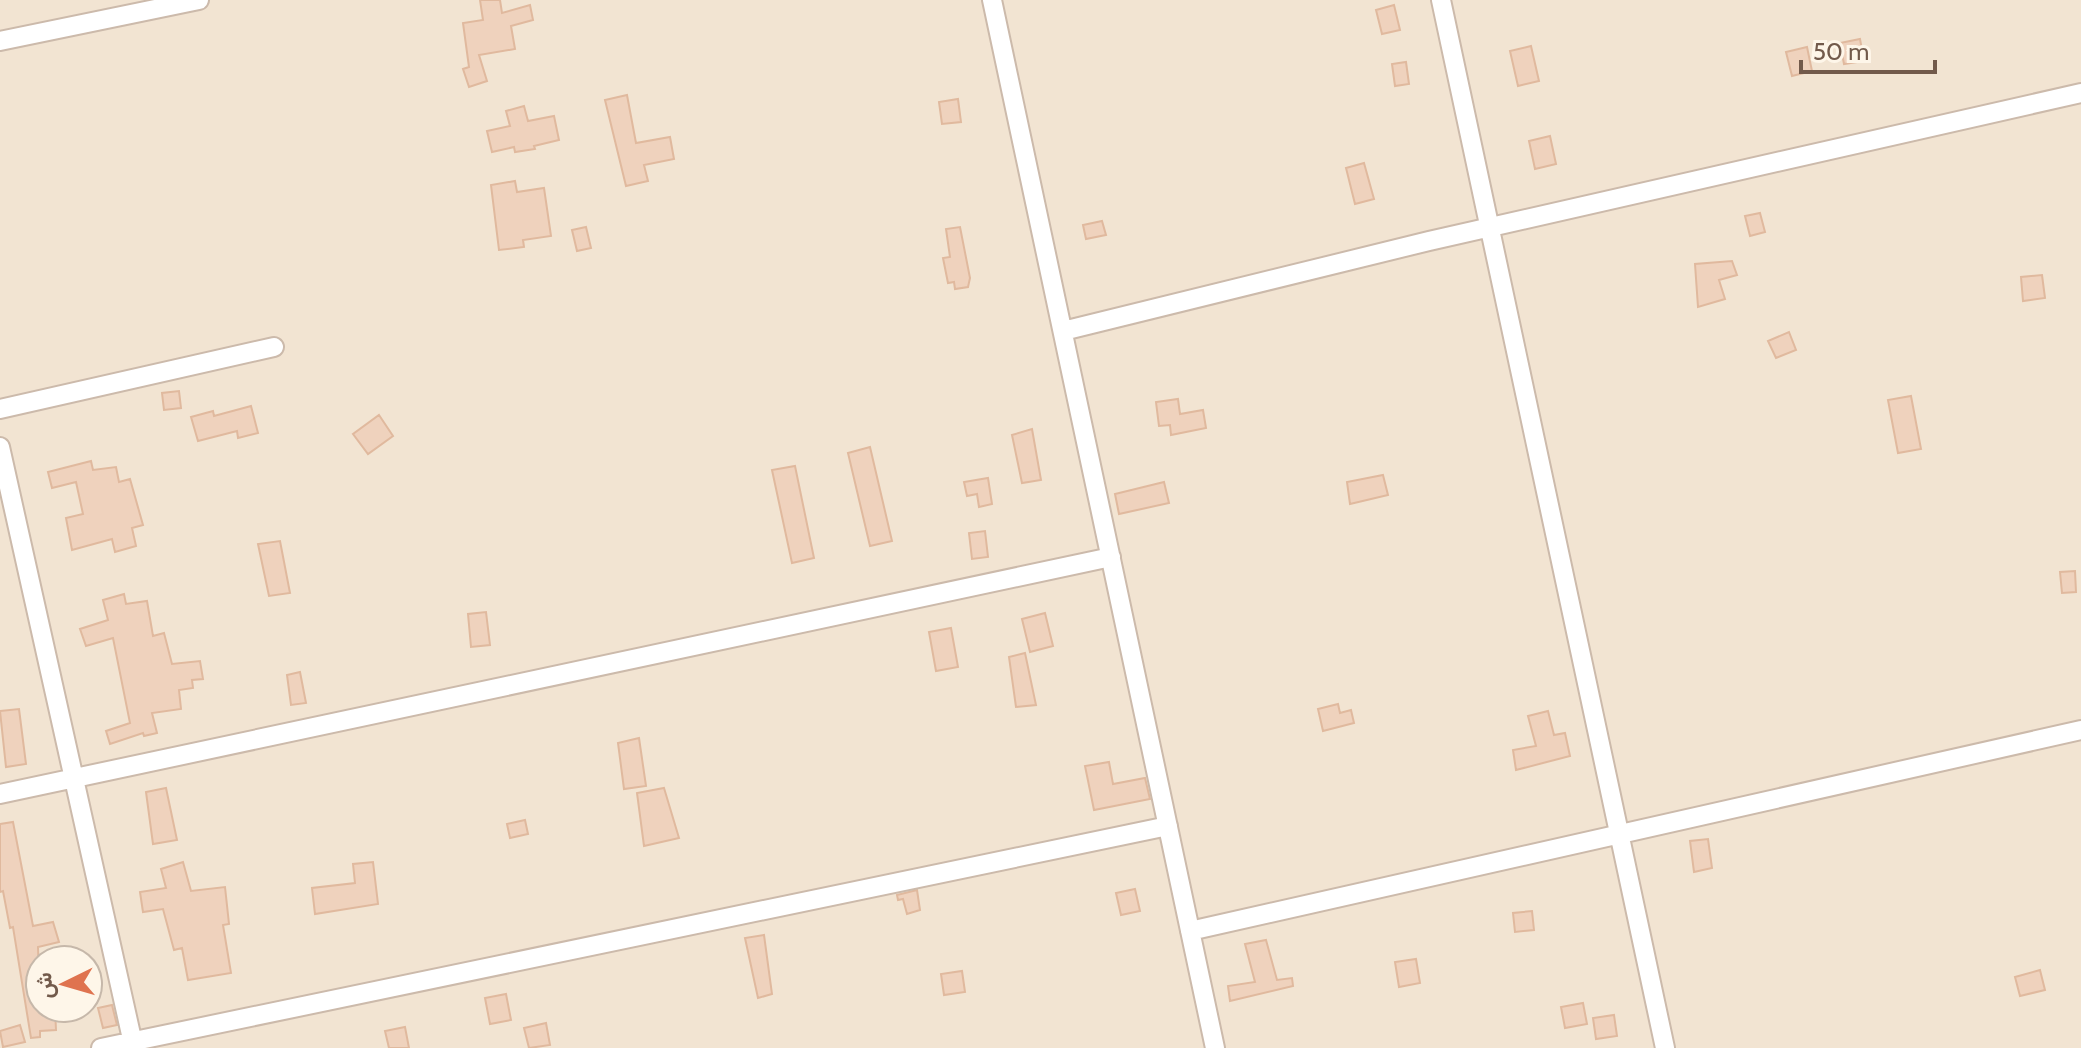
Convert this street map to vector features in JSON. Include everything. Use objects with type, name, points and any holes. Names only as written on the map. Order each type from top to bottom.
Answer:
[{"type":"street","points":[[0,41],[199,0]]},
{"type":"street","points":[[992,0],[1215,1048]]},
{"type":"street","points":[[1441,0],[1665,1048]]},
{"type":"street","points":[[1063,331],[1490,227],[2081,93]]},
{"type":"street","points":[[0,409],[274,347]]},
{"type":"street","points":[[0,447],[133,1045]]},
{"type":"street","points":[[0,794],[1111,557]]},
{"type":"street","points":[[1190,931],[2081,730]]},
{"type":"street","points":[[101,1048],[133,1045],[1168,826]]},
{"type":"shaded area","points":[[0,0],[2081,0],[2081,1048],[0,1048]]},
{"type":"building","points":[[480,0],[500,0],[502,13],[530,5],[533,20],[511,26],[515,49],[479,55],[487,81],[469,87],[463,69],[469,67],[463,23],[483,20]]},
{"type":"building","points":[[1394,5],[1400,30],[1382,34],[1376,10]]},
{"type":"building","points":[[1860,39],[1864,61],[1844,64],[1840,43]]},
{"type":"building","points":[[1531,46],[1539,81],[1518,86],[1510,51]]},
{"type":"building","points":[[1807,47],[1812,71],[1792,76],[1786,52]]},
{"type":"building","points":[[1406,62],[1409,84],[1395,86],[1392,64]]},
{"type":"building","points":[[627,95],[636,143],[670,137],[674,159],[644,165],[648,181],[626,186],[605,100]]},
{"type":"building","points":[[958,99],[961,122],[942,124],[939,102]]},
{"type":"building","points":[[524,106],[528,121],[554,116],[559,140],[534,146],[535,149],[515,152],[514,147],[492,152],[487,131],[510,126],[506,111]]},
{"type":"building","points":[[1550,136],[1556,164],[1535,169],[1529,141]]},
{"type":"building","points":[[1364,163],[1374,199],[1355,204],[1346,168]]},
{"type":"building","points":[[515,181],[517,192],[544,188],[551,236],[523,240],[524,247],[499,250],[491,185]]},
{"type":"building","points":[[1760,213],[1765,232],[1750,236],[1745,216]]},
{"type":"building","points":[[1102,221],[1106,235],[1086,239],[1083,225]]},
{"type":"building","points":[[586,227],[591,248],[577,251],[572,230]]},
{"type":"building","points":[[960,227],[970,278],[968,287],[955,289],[954,282],[948,283],[943,258],[950,257],[946,229]]},
{"type":"building","points":[[1732,261],[1737,275],[1719,280],[1725,299],[1698,307],[1695,264]]},
{"type":"building","points":[[2042,275],[2045,298],[2023,301],[2021,277]]},
{"type":"building","points":[[1789,332],[1796,350],[1776,358],[1768,341]]},
{"type":"building","points":[[179,391],[181,408],[164,410],[162,393]]},
{"type":"building","points":[[1911,396],[1921,449],[1898,453],[1888,400]]},
{"type":"building","points":[[1178,399],[1180,414],[1203,410],[1206,428],[1171,435],[1170,425],[1159,426],[1156,402]]},
{"type":"building","points":[[251,406],[258,433],[238,438],[237,431],[198,441],[191,417],[213,411],[214,416]]},
{"type":"building","points":[[379,415],[393,436],[368,454],[353,434]]},
{"type":"building","points":[[1032,429],[1041,480],[1022,483],[1012,435]]},
{"type":"building","points":[[870,447],[892,541],[870,546],[848,453]]},
{"type":"building","points":[[91,461],[93,470],[116,467],[119,482],[130,479],[143,525],[132,528],[136,546],[115,552],[112,539],[72,550],[66,518],[83,514],[76,482],[52,488],[48,472]]},
{"type":"building","points":[[795,466],[814,558],[792,563],[772,470]]},
{"type":"building","points":[[1383,475],[1388,495],[1350,504],[1347,482]]},
{"type":"building","points":[[988,478],[992,504],[979,507],[977,494],[967,496],[964,482]]},
{"type":"building","points":[[1164,482],[1169,503],[1119,514],[1115,494]]},
{"type":"building","points":[[985,531],[988,557],[972,559],[969,533]]},
{"type":"building","points":[[280,541],[290,593],[269,596],[258,544]]},
{"type":"building","points":[[2075,571],[2076,592],[2062,593],[2060,572]]},
{"type":"building","points":[[124,594],[126,604],[147,601],[153,636],[164,633],[172,664],[200,661],[203,679],[192,680],[193,688],[179,690],[181,709],[152,713],[157,733],[144,736],[143,733],[110,744],[106,731],[130,723],[113,638],[86,646],[80,629],[108,620],[103,600]]},
{"type":"building","points":[[486,612],[490,645],[471,647],[468,614]]},
{"type":"building","points":[[1045,613],[1053,646],[1030,652],[1022,619]]},
{"type":"building","points":[[951,628],[958,667],[936,671],[929,632]]},
{"type":"building","points":[[1025,653],[1036,705],[1016,707],[1009,657]]},
{"type":"building","points":[[300,672],[306,703],[291,705],[287,675]]},
{"type":"building","points":[[1338,704],[1340,713],[1351,710],[1354,723],[1323,731],[1318,709]]},
{"type":"building","points":[[19,709],[26,764],[6,767],[0,711]]},
{"type":"building","points":[[1548,711],[1554,735],[1565,733],[1570,756],[1516,770],[1513,750],[1536,746],[1528,716]]},
{"type":"building","points":[[639,738],[646,786],[624,789],[618,743]]},
{"type":"building","points":[[1109,762],[1113,784],[1145,778],[1150,799],[1094,810],[1085,766]]},
{"type":"building","points":[[166,788],[177,840],[153,844],[146,792]]},
{"type":"building","points":[[664,788],[679,838],[644,846],[637,793]]},
{"type":"building","points":[[525,820],[528,834],[510,838],[507,824]]},
{"type":"building","points":[[13,822],[33,926],[53,922],[59,942],[24,944],[24,995],[13,927],[10,928],[3,891],[0,892],[0,824]]},
{"type":"building","points":[[1708,839],[1712,868],[1694,872],[1690,841]]},
{"type":"building","points":[[183,862],[191,891],[225,887],[229,924],[223,925],[231,973],[188,980],[182,948],[174,950],[163,909],[143,912],[140,892],[166,888],[161,869]]},
{"type":"building","points":[[373,862],[378,904],[315,914],[312,888],[355,883],[353,864]]},
{"type":"building","points":[[1135,889],[1140,911],[1121,915],[1116,893]]},
{"type":"building","points":[[917,890],[920,910],[907,914],[903,899],[898,900],[897,895]]},
{"type":"building","points":[[1532,911],[1534,930],[1515,932],[1513,913]]},
{"type":"building","points":[[764,935],[772,994],[758,998],[745,938]]},
{"type":"building","points":[[1266,940],[1277,980],[1292,978],[1293,986],[1230,1001],[1228,986],[1255,982],[1245,944]]},
{"type":"building","points":[[1416,959],[1420,983],[1399,987],[1395,962]]},
{"type":"building","points":[[2040,970],[2045,990],[2020,996],[2015,977]]},
{"type":"building","points":[[962,971],[965,992],[944,995],[941,974]]},
{"type":"building","points":[[506,994],[511,1020],[490,1024],[485,998]]},
{"type":"building","points":[[1583,1003],[1587,1024],[1565,1028],[1561,1007]]},
{"type":"building","points":[[112,1005],[117,1025],[103,1028],[104,1007]]},
{"type":"building","points":[[1614,1015],[1617,1036],[1596,1039],[1593,1018]]},
{"type":"building","points":[[546,1023],[550,1045],[529,1048],[524,1028]]},
{"type":"building","points":[[29,1024],[56,1024],[56,1030],[40,1031],[40,1037],[31,1038]]},
{"type":"building","points":[[20,1025],[25,1042],[3,1047],[0,1031]]},
{"type":"building","points":[[405,1027],[409,1048],[389,1048],[385,1031]]}]
